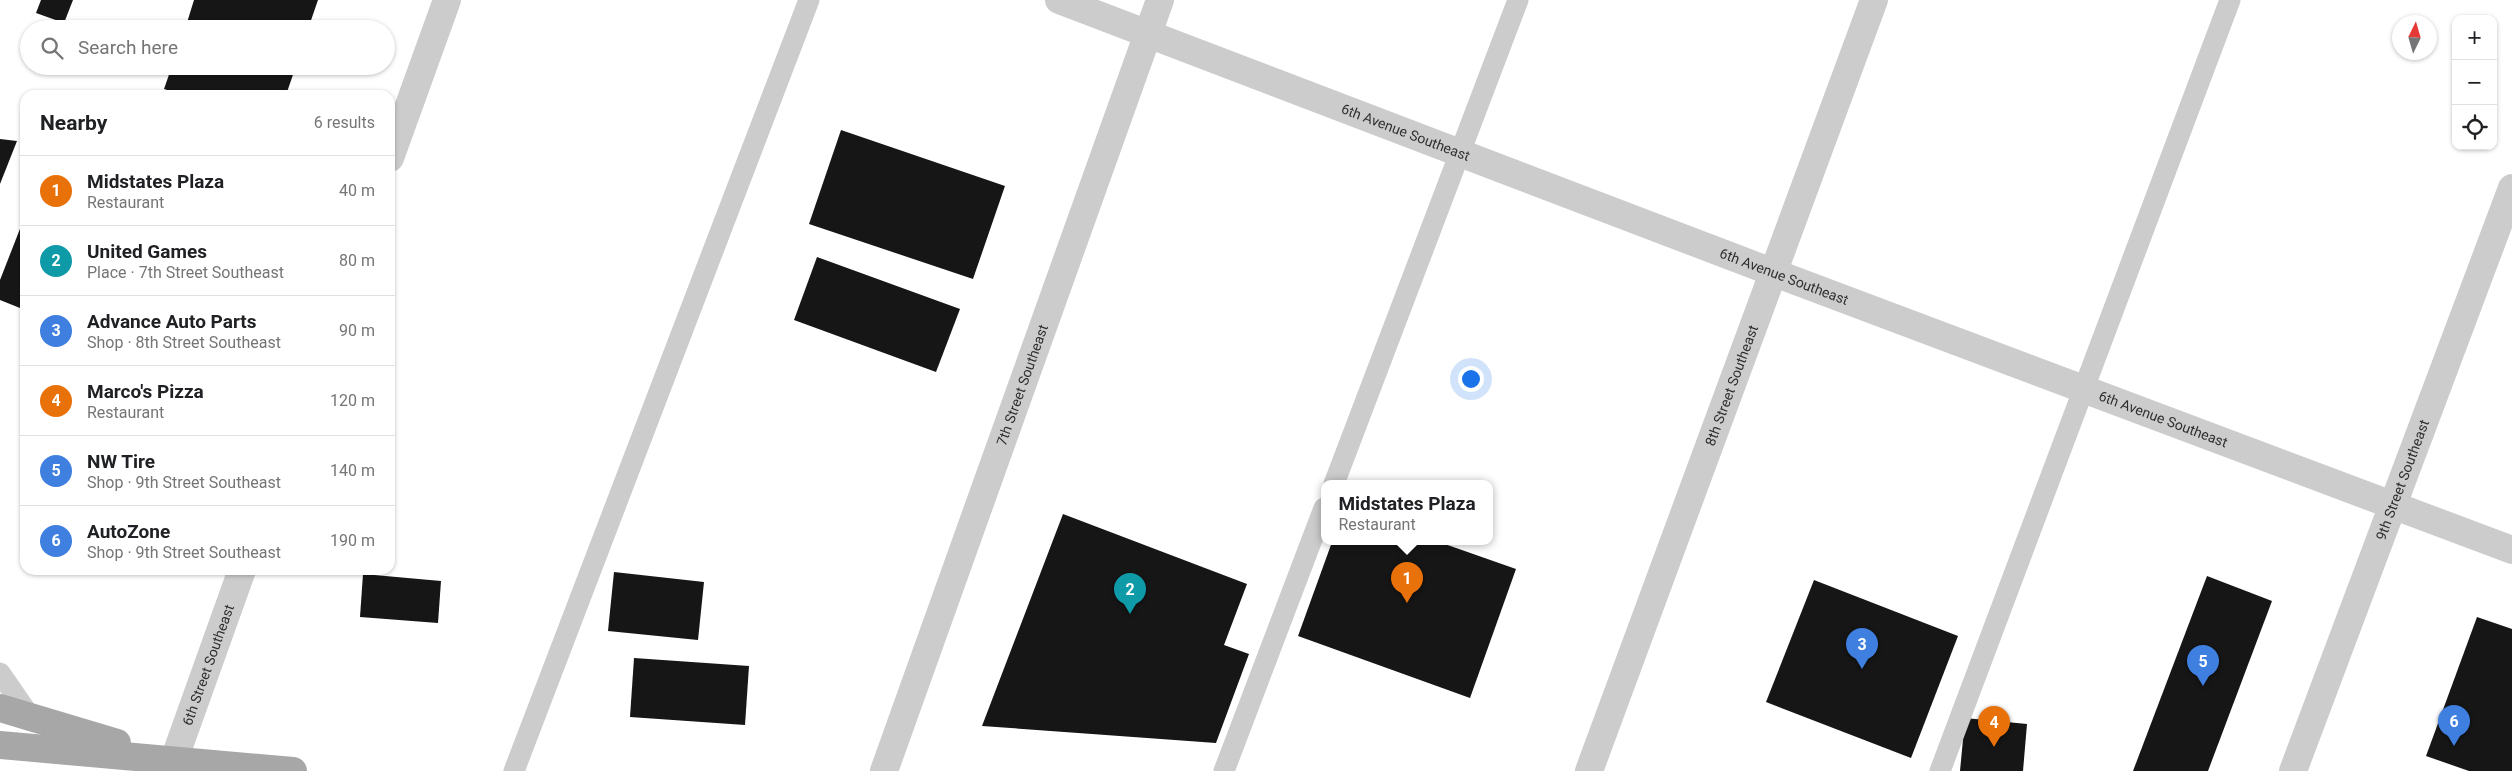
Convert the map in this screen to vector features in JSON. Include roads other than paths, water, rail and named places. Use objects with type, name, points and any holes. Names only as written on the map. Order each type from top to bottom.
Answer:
[{"type":"main road","points":[[0,708],[203,767],[293,771]]},
{"type":"main road","points":[[0,745],[174,760]]},
{"type":"street","points":[[395,144],[447,0]]},
{"type":"street","name":"6th Avenue Southeast","points":[[1059,0],[1772,272],[2512,550]]},
{"type":"street","name":"7th Street Southeast","points":[[884,771],[1160,0]]},
{"type":"street","name":"8th Street Southeast","points":[[1589,771],[1874,0]]},
{"type":"street","name":"9th Street Southeast","points":[[2293,771],[2512,188]]},
{"type":"street","name":"6th Street Southeast","points":[[174,760],[240,575]]},
{"type":"lane","points":[[514,771],[809,0]]},
{"type":"lane","points":[[1336,480],[1518,0]]},
{"type":"lane","points":[[1940,771],[2230,0]]},
{"type":"lane","points":[[1224,771],[1321,516]]},
{"type":"lane","points":[[0,673],[31,718]]},
{"type":"place","name":"Midstates Plaza","points":[[1407,603]]},
{"type":"place","name":"United Games","points":[[1130,614]]},
{"type":"place","name":"Advance Auto Parts","points":[[1862,669]]},
{"type":"place","name":"NW Tire","points":[[2203,686]]},
{"type":"place","name":"AutoZone","points":[[2454,746]]},
{"type":"place","name":"Marco's Pizza","points":[[1994,747]]}]
